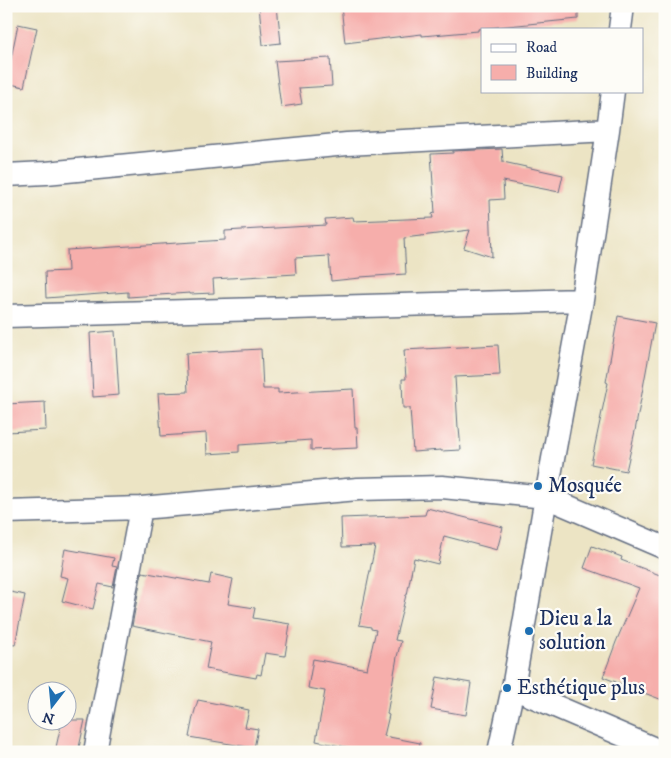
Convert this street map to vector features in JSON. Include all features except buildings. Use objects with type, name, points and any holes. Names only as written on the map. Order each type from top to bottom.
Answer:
[{"type":"street","points":[[620,28],[622,6]]},
{"type":"street","points":[[499,752],[513,688],[582,300],[608,130],[612,92]]},
{"type":"street","points":[[6,175],[46,173],[346,144],[608,130]]},
{"type":"street","points":[[6,316],[582,300]]},
{"type":"street","points":[[6,512],[141,508],[358,489],[442,487],[546,497],[665,548]]},
{"type":"street","points":[[95,752],[141,508]]},
{"type":"street","points":[[513,688],[662,752]]},
{"type":"place","name":"Mosquée","points":[[538,486]]},
{"type":"place","name":"Dieu a la solution","points":[[529,631]]},
{"type":"place","name":"Esthétique plus","points":[[507,688]]}]
